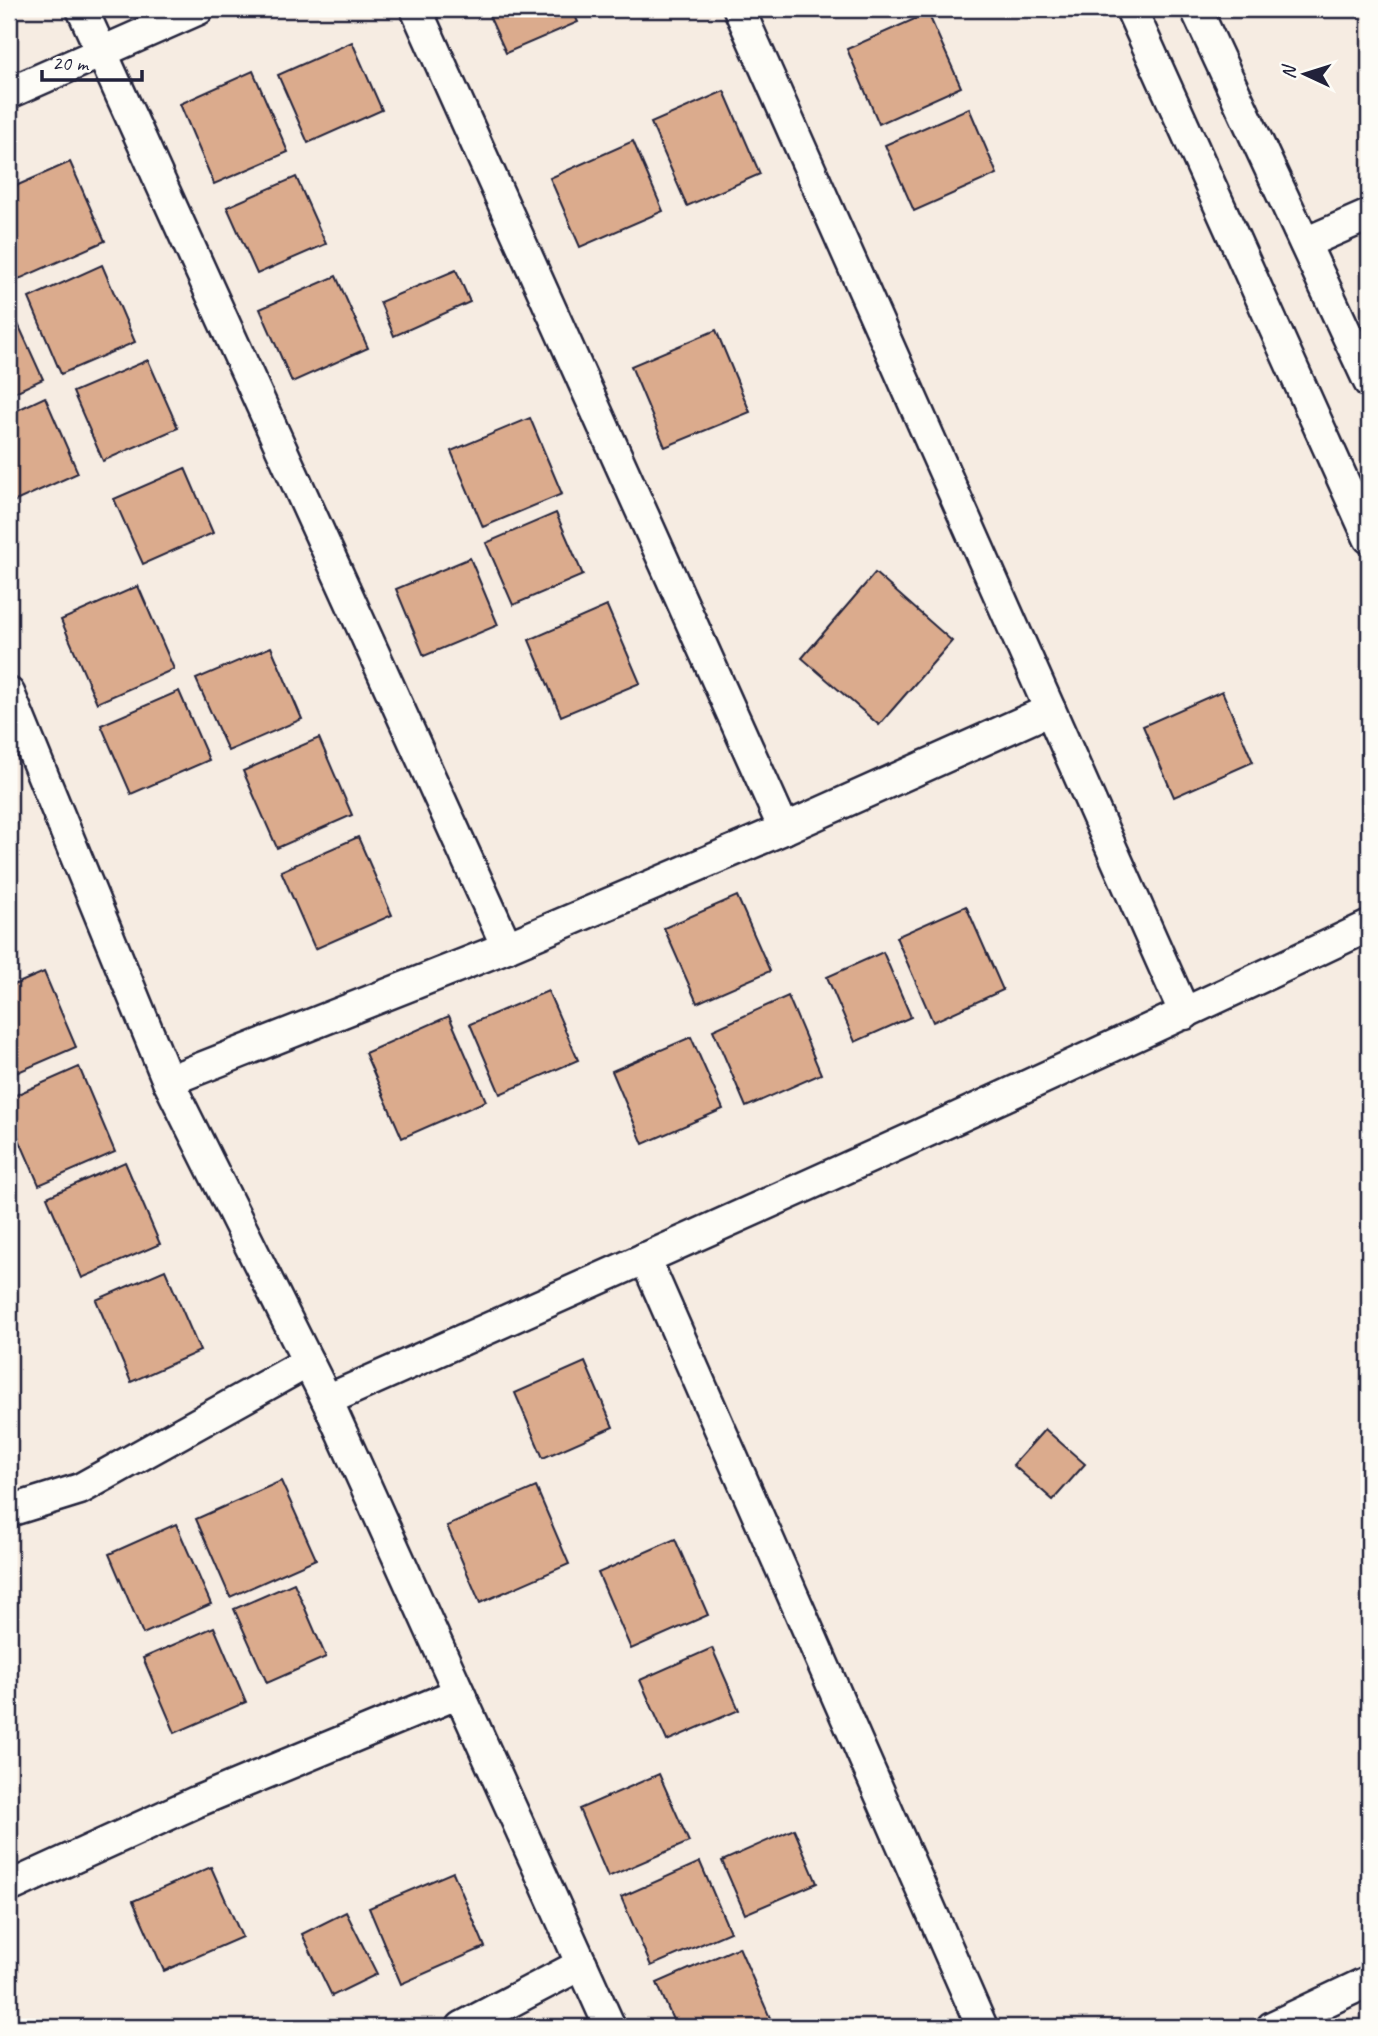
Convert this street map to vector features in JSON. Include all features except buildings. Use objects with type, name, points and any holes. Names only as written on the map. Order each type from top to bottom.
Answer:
[{"type":"street","points":[[82,9],[507,947]]},
{"type":"street","points":[[9,93],[199,9]]},
{"type":"street","points":[[416,9],[784,829]]},
{"type":"street","points":[[739,9],[1185,1014]]},
{"type":"street","points":[[1131,9],[1369,538]]},
{"type":"street","points":[[1196,9],[1369,382]]},
{"type":"street","points":[[1305,243],[1369,215]]},
{"type":"street","points":[[9,693],[168,1081],[327,1400],[610,2027]]},
{"type":"street","points":[[168,1081],[507,947],[784,829],[1050,710]]},
{"type":"street","points":[[327,1400],[1185,1014],[1369,926]]},
{"type":"street","points":[[645,1258],[982,2027]]},
{"type":"street","points":[[9,1511],[80,1489],[308,1362]]},
{"type":"street","points":[[9,1887],[196,1802],[459,1693]]},
{"type":"street","points":[[462,2027],[582,1964]]},
{"type":"street","points":[[1272,2027],[1369,1981]]}]
